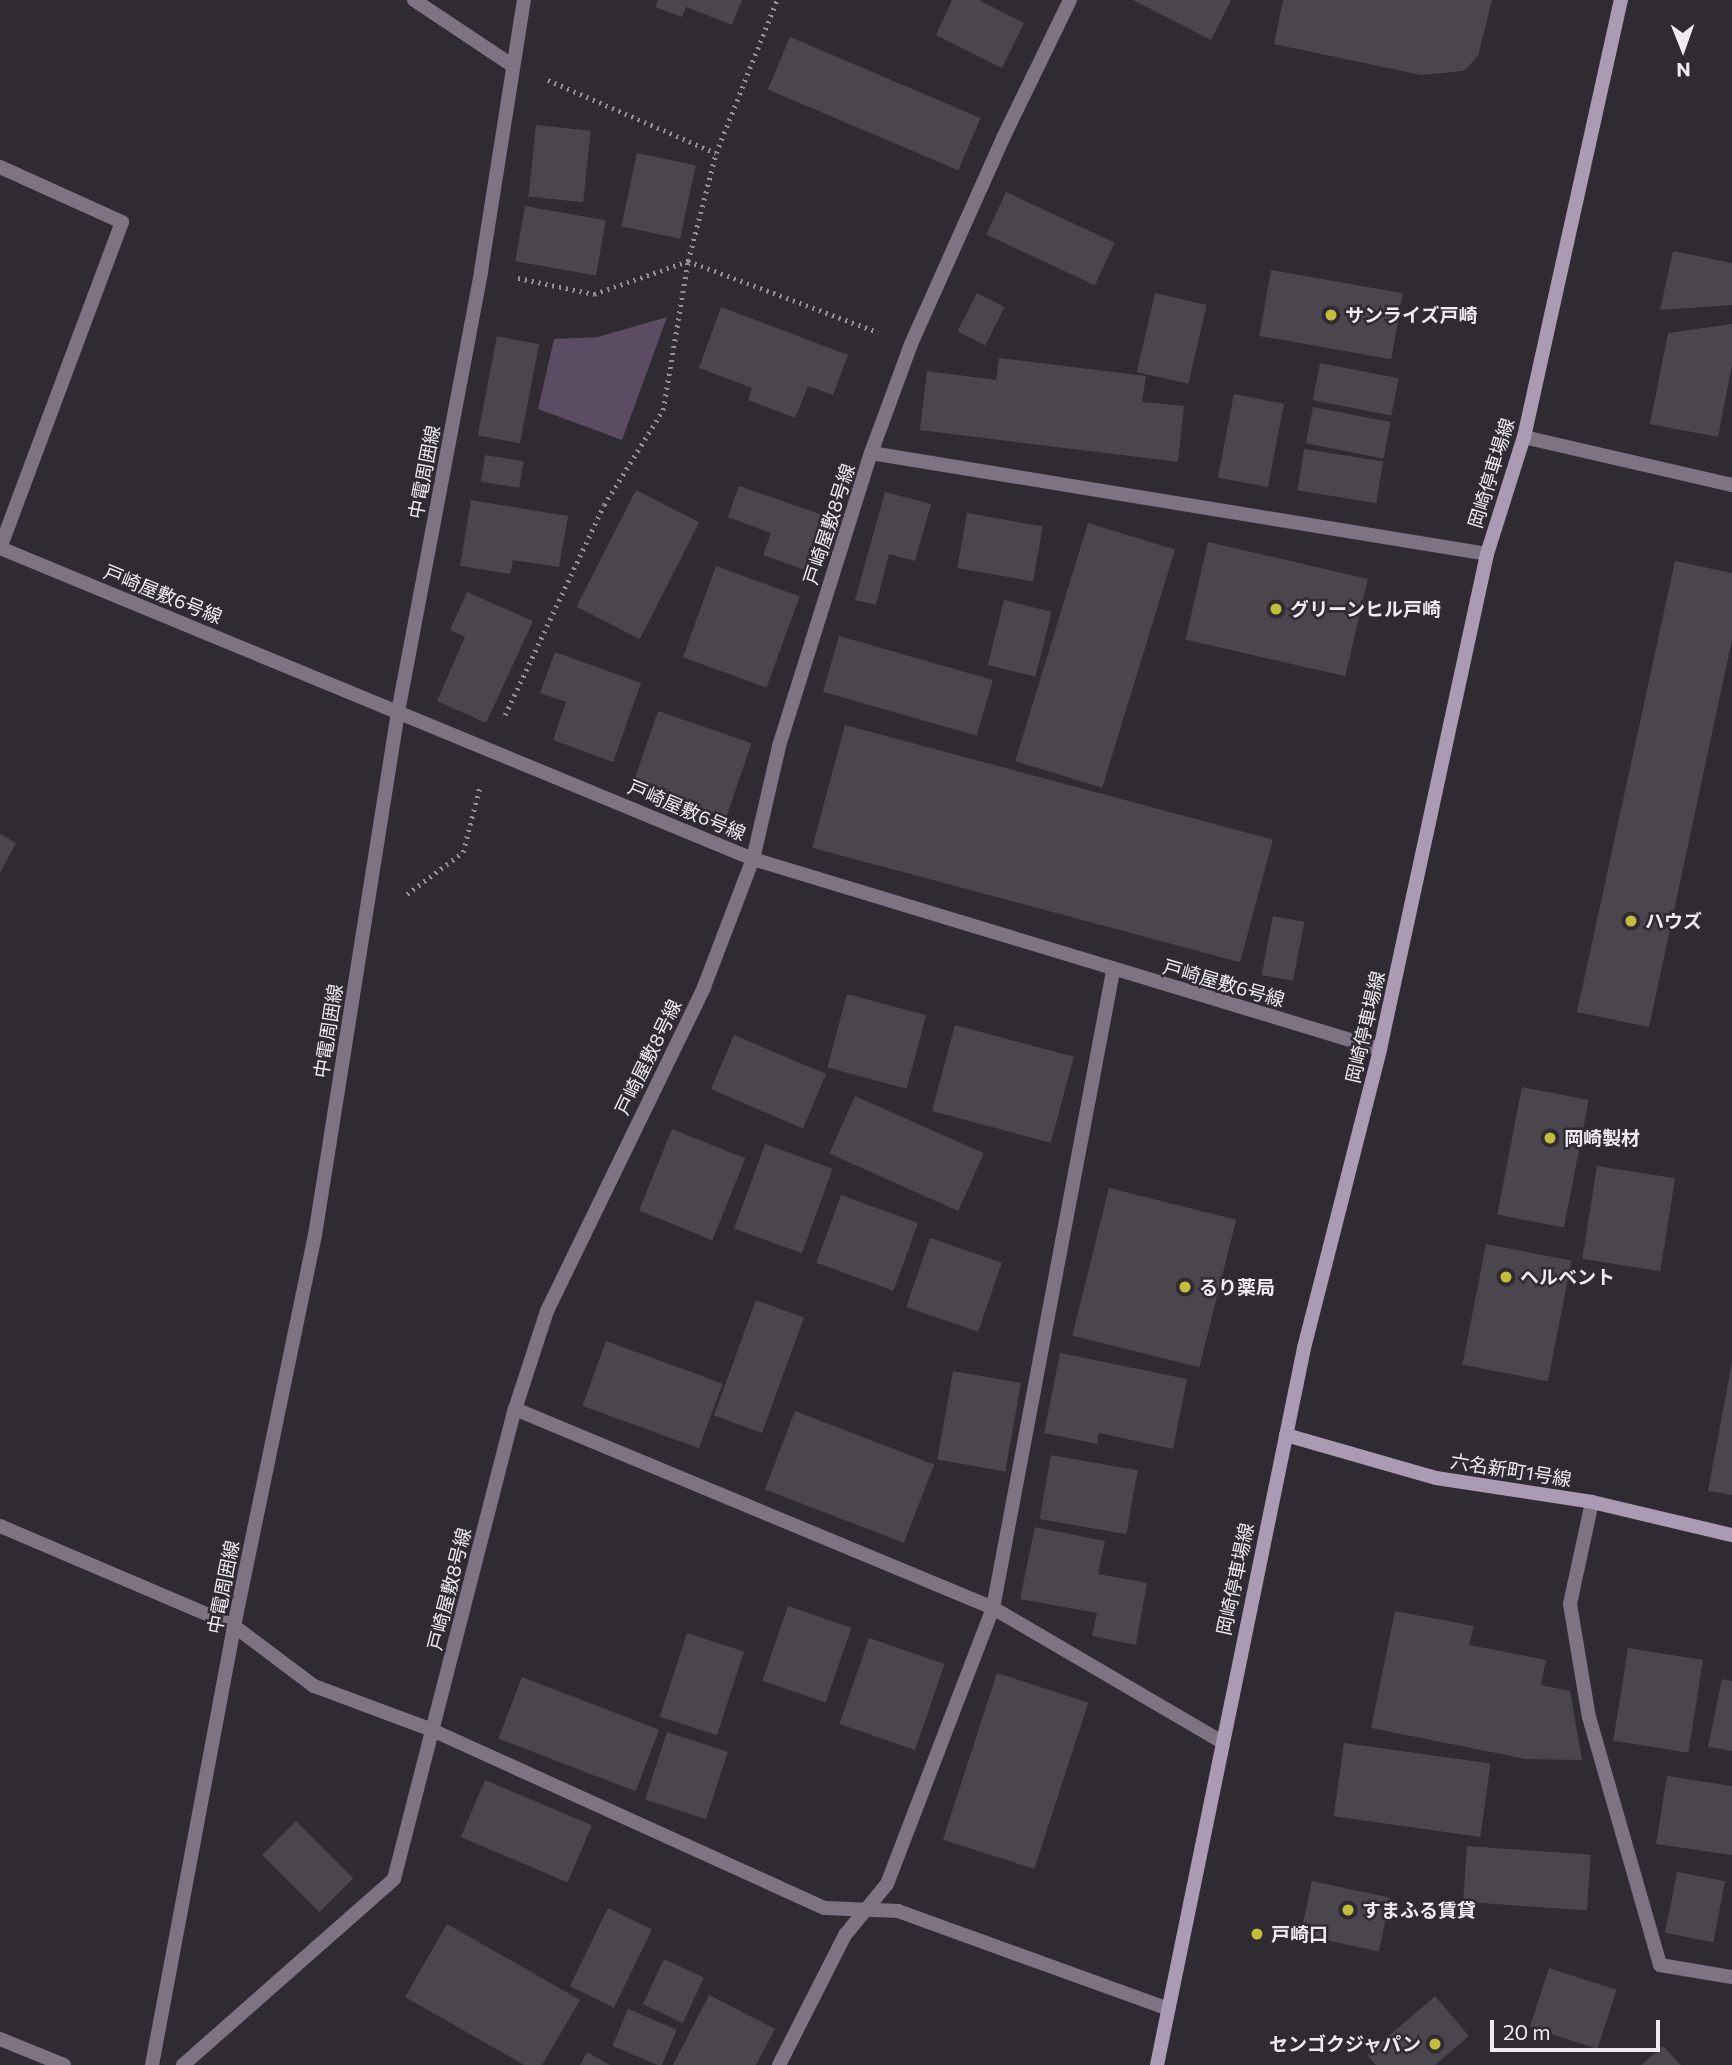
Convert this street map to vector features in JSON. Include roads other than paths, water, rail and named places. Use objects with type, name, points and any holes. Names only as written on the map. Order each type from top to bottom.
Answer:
[{"type":"main road","name":"岡崎停車場線","points":[[1157,2065],[1166,2008],[1286,1436],[1380,1049],[1487,554],[1524,437],[1620,0]]},
{"type":"main road","name":"六名新町1号線","points":[[1286,1436],[1436,1478],[1592,1502],[1732,1535]]},
{"type":"street","points":[[414,0],[512,65]]},
{"type":"street","name":"中電周囲線","points":[[152,2065],[234,1626],[315,1235],[398,712],[481,271],[524,0]]},
{"type":"street","name":"戸崎屋敷8号線","points":[[183,2065],[394,1879],[514,1409],[547,1311],[704,987],[754,859],[779,746],[872,453],[911,344],[1003,138],[1070,0]]},
{"type":"street","points":[[0,167],[122,222],[0,548]]},
{"type":"street","points":[[1524,437],[1732,485]]},
{"type":"street","points":[[872,453],[1487,554]]},
{"type":"street","name":"戸崎屋敷6号線","points":[[0,548],[754,859],[1114,971],[1380,1049]]},
{"type":"street","points":[[779,2065],[845,1936],[887,1884],[993,1608],[1114,971]]},
{"type":"street","points":[[514,1409],[993,1608],[1221,1741]]},
{"type":"street","points":[[1592,1502],[1570,1604],[1589,1717],[1657,1952],[1661,1965],[1732,1977]]},
{"type":"street","points":[[0,1526],[234,1626],[314,1686],[432,1730],[825,1908],[898,1911],[1166,2008]]},
{"type":"street","points":[[0,2039],[64,2065]]},
{"type":"place","name":"サンライズ戸崎","points":[[1331,315]]},
{"type":"place","name":"グリーンヒル戸崎","points":[[1276,609]]},
{"type":"place","name":"ハウズ","points":[[1631,921]]},
{"type":"place","name":"岡崎製材","points":[[1550,1138]]},
{"type":"place","name":"ヘルベント","points":[[1506,1277]]},
{"type":"place","name":"るり薬局","points":[[1185,1287]]},
{"type":"place","name":"すまふる賃貸","points":[[1348,1910]]},
{"type":"place","name":"戸崎口","points":[[1257,1934]]},
{"type":"place","name":"センゴクジャパン","points":[[1435,2044]]}]
